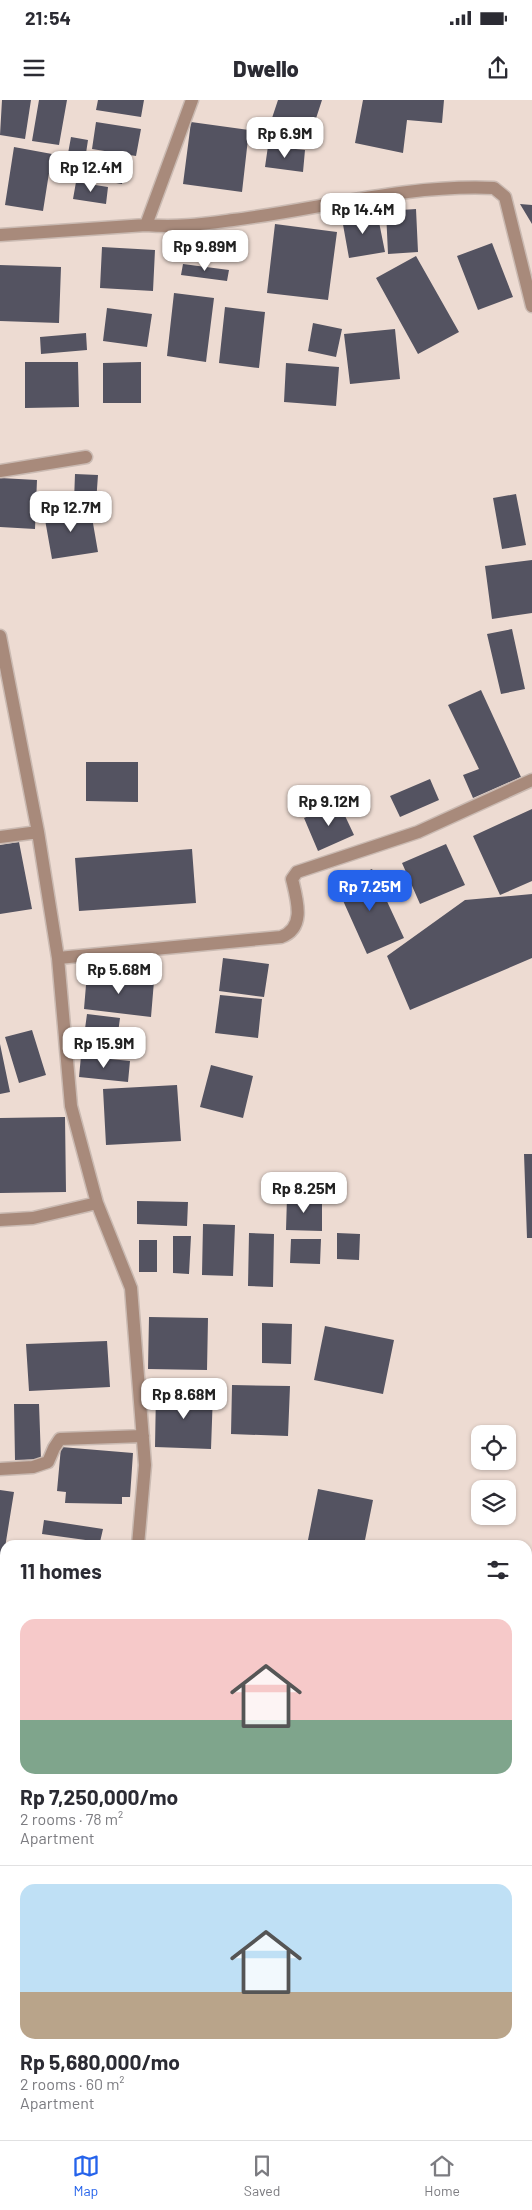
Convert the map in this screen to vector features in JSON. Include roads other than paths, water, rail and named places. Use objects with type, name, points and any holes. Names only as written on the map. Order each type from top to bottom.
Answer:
[{"type":"street","points":[[146,225],[192,100]]},
{"type":"street","points":[[0,235],[146,225],[174,228],[259,217],[388,193],[494,188],[505,197],[532,306]]},
{"type":"street","points":[[0,471],[86,457]]},
{"type":"street","points":[[0,636],[38,832],[58,958],[71,1106],[97,1203],[130,1288],[145,1465],[138,1540]]},
{"type":"street","points":[[58,958],[281,937],[290,933],[297,926],[298,901],[292,879],[297,872],[418,832],[532,780]]},
{"type":"street","points":[[0,837],[38,832]]},
{"type":"street","points":[[0,1220],[33,1218],[97,1203]]},
{"type":"street","points":[[0,1469],[33,1467],[48,1462],[60,1439],[143,1436]]}]
